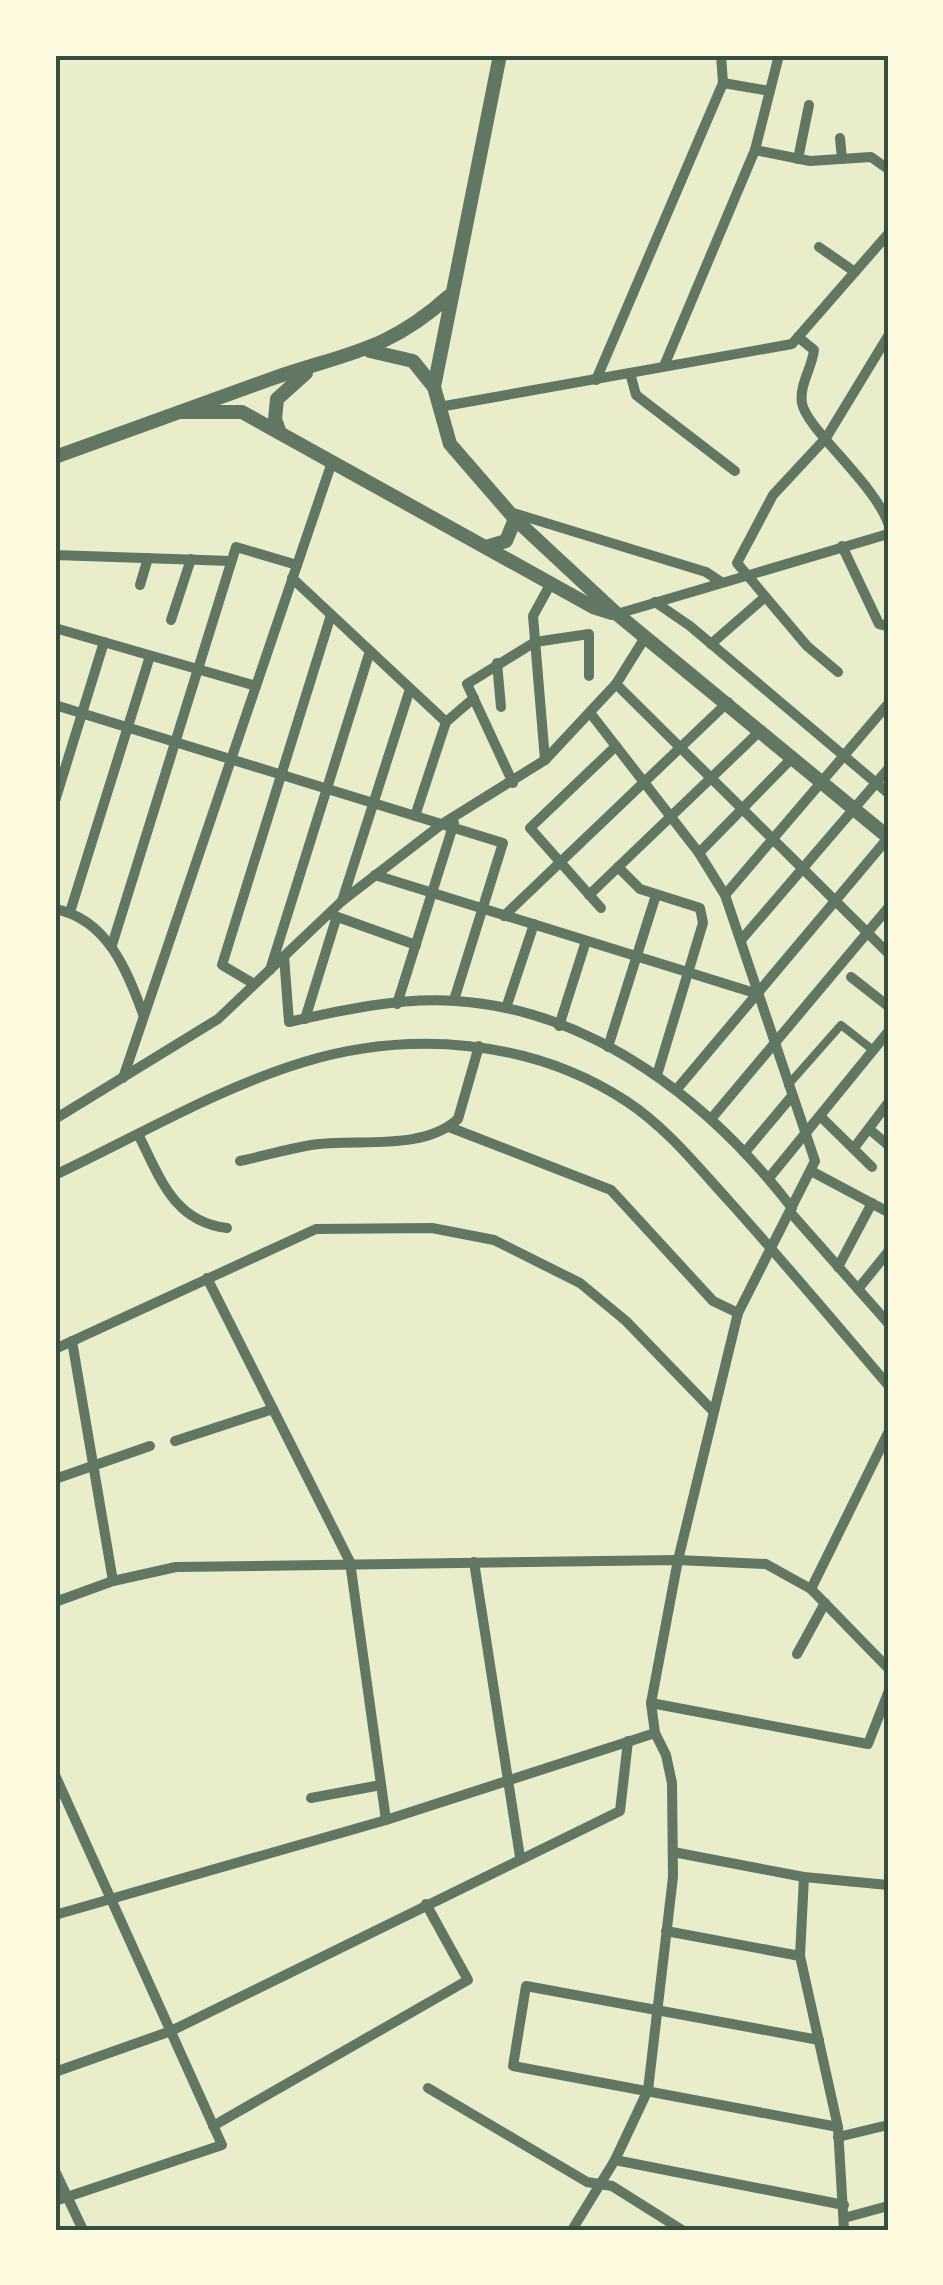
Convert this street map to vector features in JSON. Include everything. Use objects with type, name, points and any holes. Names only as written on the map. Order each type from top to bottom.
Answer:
[{"type":"street","points":[[434,388],[500,55]]},
{"type":"street","points":[[596,380],[723,83],[721,55]]},
{"type":"street","points":[[669,365],[674,340],[755,150],[778,58]]},
{"type":"street","points":[[723,83],[770,91]]},
{"type":"street","points":[[798,159],[809,105]]},
{"type":"street","points":[[840,138],[842,159]]},
{"type":"street","points":[[755,150],[798,159],[871,157],[888,169]]},
{"type":"street","points":[[439,407],[792,344],[888,234]]},
{"type":"street","points":[[819,246],[855,272]]},
{"type":"street","points":[[55,458],[180,412],[369,351],[407,332],[450,296]]},
{"type":"street","points":[[838,672],[807,646],[744,576],[737,563],[740,549],[773,495],[826,438],[888,336]]},
{"type":"street","points":[[798,337],[814,350],[802,404],[805,415],[855,468],[888,523]]},
{"type":"street","points":[[369,351],[413,361],[434,388],[450,444],[512,516],[617,614],[666,650],[888,837],[677,1090]]},
{"type":"street","points":[[280,433],[274,420],[277,398],[315,366]]},
{"type":"street","points":[[630,373],[636,395],[735,471]]},
{"type":"street","points":[[180,412],[231,409],[594,608],[617,614],[888,534]]},
{"type":"street","points":[[123,1079],[332,462]]},
{"type":"street","points":[[486,548],[506,541],[512,516]]},
{"type":"street","points":[[512,516],[706,572],[721,582]]},
{"type":"street","points":[[842,546],[879,624],[888,626]]},
{"type":"street","points":[[112,945],[236,547],[297,565]]},
{"type":"street","points":[[56,558],[232,561]]},
{"type":"street","points":[[140,585],[148,558]]},
{"type":"street","points":[[172,620],[190,559]]},
{"type":"street","points":[[292,578],[446,722]]},
{"type":"street","points":[[545,760],[536,605],[550,584]]},
{"type":"street","points":[[711,644],[765,598]]},
{"type":"street","points":[[654,602],[690,626],[888,793]]},
{"type":"street","points":[[254,984],[222,965],[331,614]]},
{"type":"street","points":[[55,628],[256,686]]},
{"type":"street","points":[[513,783],[467,684],[536,642],[588,634],[589,676]]},
{"type":"street","points":[[342,901],[545,760],[620,688],[646,636]]},
{"type":"street","points":[[55,801],[60,766],[82,713],[104,642]]},
{"type":"street","points":[[270,970],[370,651]]},
{"type":"street","points":[[70,912],[150,656]]},
{"type":"street","points":[[497,663],[500,706]]},
{"type":"street","points":[[620,688],[888,952]]},
{"type":"street","points":[[305,1018],[333,916],[342,901],[410,689]]},
{"type":"street","points":[[414,816],[446,722],[474,698]]},
{"type":"street","points":[[504,916],[728,702]]},
{"type":"street","points":[[55,704],[414,816],[450,823],[502,843],[454,1000]]},
{"type":"street","points":[[725,895],[888,704]]},
{"type":"street","points":[[572,2230],[615,2160],[648,2090],[673,1852],[672,1783],[666,1755],[654,1733],[651,1704],[712,1410],[738,1313],[768,1246],[815,1161],[725,895],[699,852],[590,719]]},
{"type":"street","points":[[589,895],[761,730]]},
{"type":"street","points":[[601,908],[530,828],[616,746]]},
{"type":"street","points":[[699,852],[792,757]]},
{"type":"street","points":[[742,939],[888,769]]},
{"type":"street","points":[[397,1004],[450,823]]},
{"type":"street","points":[[618,867],[640,889],[700,908],[703,924],[657,1075]]},
{"type":"street","points":[[375,875],[758,994]]},
{"type":"street","points":[[608,1046],[656,894]]},
{"type":"street","points":[[711,1119],[888,908]]},
{"type":"street","points":[[55,909],[70,912],[112,945],[143,1016]]},
{"type":"street","points":[[333,916],[416,945]]},
{"type":"street","points":[[55,1119],[218,1019],[333,916]]},
{"type":"street","points":[[506,1008],[534,924]]},
{"type":"street","points":[[559,1026],[586,941]]},
{"type":"street","points":[[284,956],[289,1022],[397,1004],[454,1000],[506,1008],[559,1026],[608,1046],[657,1075],[745,1152],[838,1267],[887,1320]]},
{"type":"street","points":[[851,977],[888,1006]]},
{"type":"street","points":[[745,1152],[842,1025],[873,1050]]},
{"type":"street","points":[[769,1178],[888,1032]]},
{"type":"street","points":[[55,1175],[305,1062],[384,1044],[480,1046],[544,1062],[629,1103],[680,1146],[888,1385]]},
{"type":"street","points":[[240,1162],[307,1146],[417,1138],[449,1127],[458,1119],[480,1046]]},
{"type":"street","points":[[854,1148],[888,1103]]},
{"type":"street","points":[[820,1116],[872,1166]]},
{"type":"street","points":[[449,1127],[612,1190],[713,1302],[738,1313]]},
{"type":"street","points":[[868,1129],[888,1145]]},
{"type":"street","points":[[139,1136],[172,1202],[183,1213],[227,1228]]},
{"type":"street","points":[[811,1171],[888,1212]]},
{"type":"street","points":[[838,1267],[872,1203]]},
{"type":"street","points":[[55,1349],[316,1229],[432,1228],[494,1240],[580,1283],[626,1320],[712,1410]]},
{"type":"street","points":[[858,1289],[888,1252]]},
{"type":"street","points":[[206,1278],[350,1562],[386,1820]]},
{"type":"street","points":[[72,1341],[112,1581]]},
{"type":"street","points":[[175,1441],[273,1410]]},
{"type":"street","points":[[811,1589],[888,1432]]},
{"type":"street","points":[[55,1479],[150,1446]]},
{"type":"street","points":[[55,1602],[112,1581],[176,1566],[678,1560],[766,1564],[811,1589],[888,1668]]},
{"type":"street","points":[[474,1562],[520,1857]]},
{"type":"street","points":[[797,1654],[825,1603]]},
{"type":"street","points":[[651,1704],[868,1744],[888,1692]]},
{"type":"street","points":[[55,1915],[386,1820],[654,1733]]},
{"type":"street","points":[[55,2072],[170,2031],[620,1810],[628,1742]]},
{"type":"street","points":[[55,1775],[222,2145],[69,2200],[55,2201]]},
{"type":"street","points":[[310,1798],[381,1785]]},
{"type":"street","points":[[673,1852],[804,1878],[888,1885]]},
{"type":"street","points":[[804,1878],[800,1956],[838,2132],[844,2224],[888,2206]]},
{"type":"street","points":[[213,2126],[468,1980],[426,1904]]},
{"type":"street","points":[[666,1931],[800,1956]]},
{"type":"street","points":[[819,2040],[526,1986],[513,2066],[648,2090],[838,2132],[888,2125]]},
{"type":"street","points":[[428,2088],[600,2186],[612,2186],[682,2230]]},
{"type":"street","points":[[615,2160],[844,2205]]},
{"type":"street","points":[[55,2171],[83,2230]]}]
